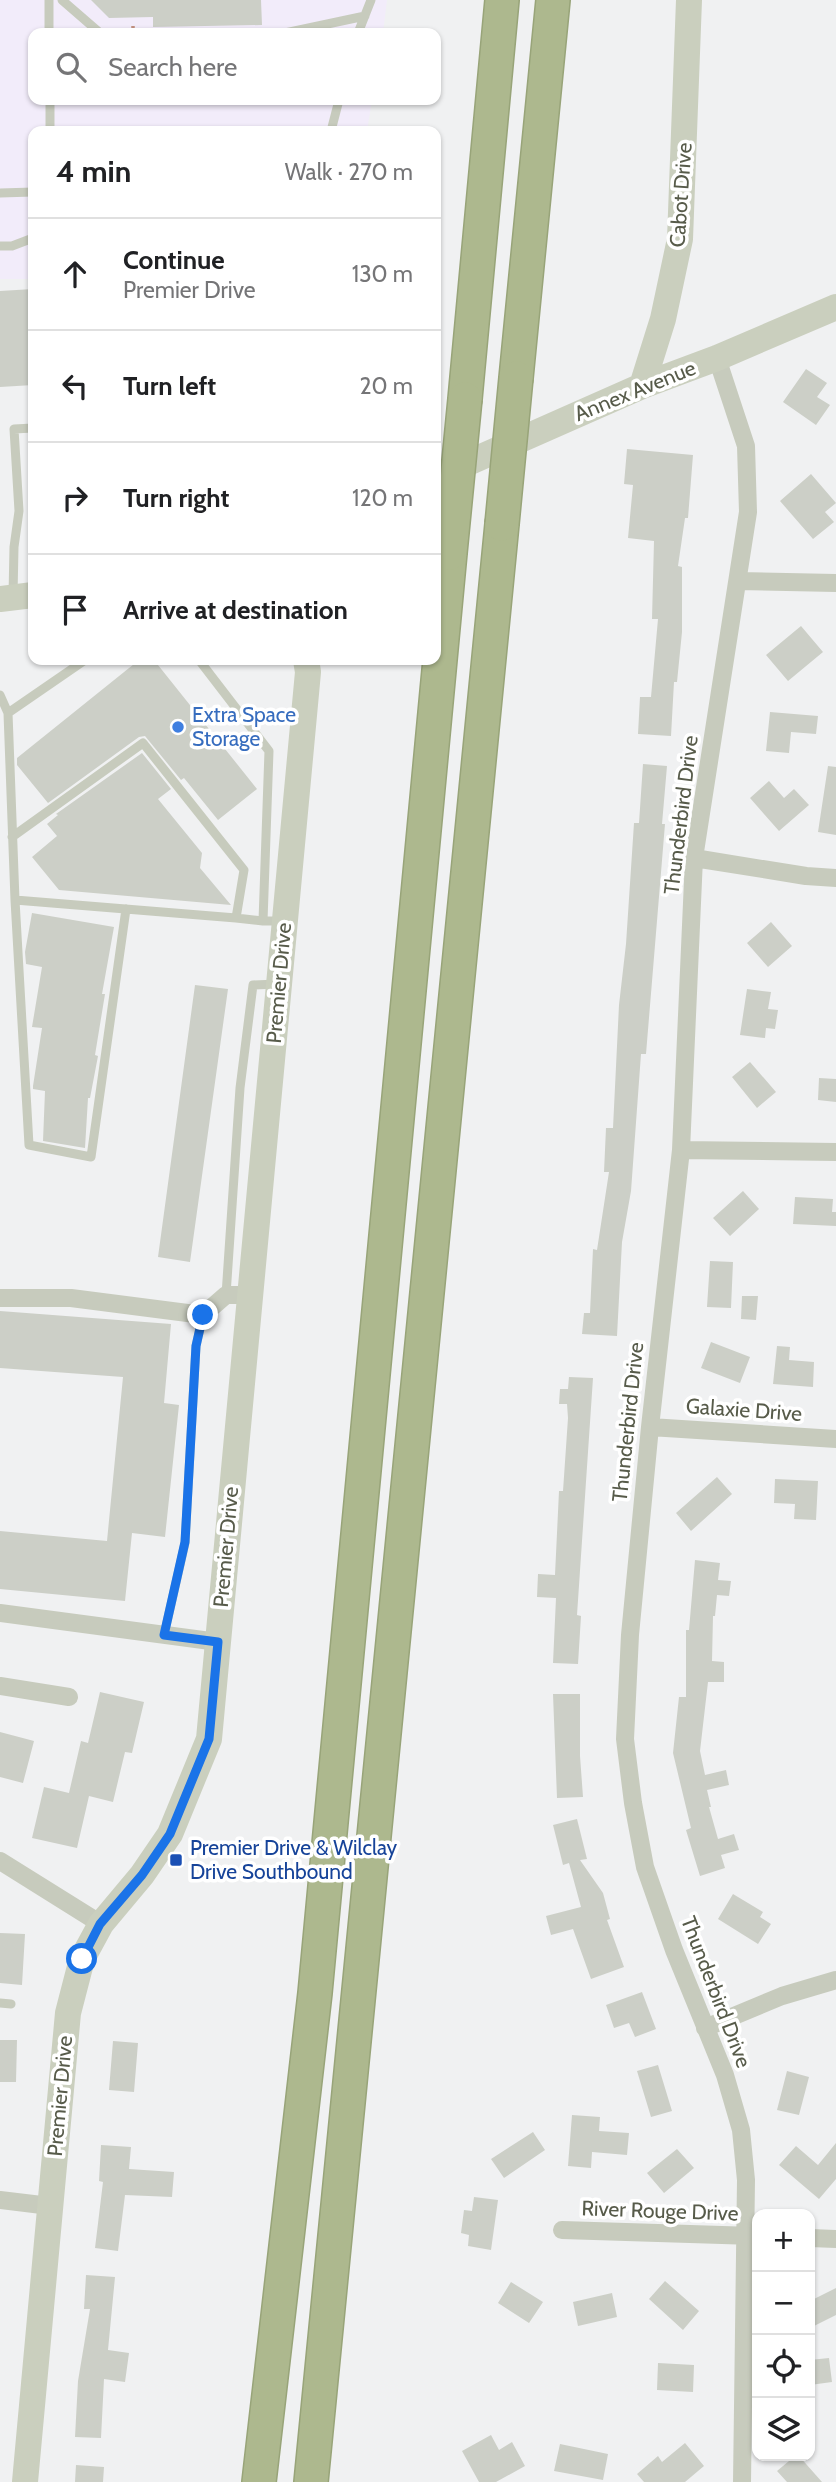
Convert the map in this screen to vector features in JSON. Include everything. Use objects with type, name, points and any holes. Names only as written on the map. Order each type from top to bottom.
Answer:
[{"type":"highway","points":[[441,649],[502,0]]},
{"type":"highway","points":[[311,2482],[553,0]]},
{"type":"highway","points":[[259,2482],[316,1979],[439,665]]},
{"type":"street","name":"Cabot Drive","points":[[642,386],[663,319],[680,239],[689,0]]},
{"type":"street","name":"Annex Avenue","points":[[441,475],[642,386],[717,358],[836,307]]},
{"type":"street","name":"Thunderbird Drive","points":[[717,358],[746,446],[748,512],[694,858],[681,1150],[630,1635],[625,1739],[633,1804],[645,1867],[674,1950],[725,2075],[741,2130],[751,2236],[742,2482]]},
{"type":"street","points":[[738,581],[836,583]]},
{"type":"street","name":"Premier Drive","points":[[25,2482],[68,2013],[82,1959],[100,1924],[142,1875],[170,1834],[209,1739],[218,1642],[238,1295],[279,984],[274,921],[307,665]]},
{"type":"street","points":[[694,858],[806,876],[836,878]]},
{"type":"street","points":[[681,1150],[836,1152]]},
{"type":"street","points":[[0,1297],[71,1298],[203,1315],[238,1295]]},
{"type":"street","name":"Galaxie Drive","points":[[650,1427],[836,1439]]},
{"type":"street","points":[[0,1613],[218,1642]]},
{"type":"street","points":[[0,1686],[69,1697]]},
{"type":"street","points":[[0,1861],[100,1924]]},
{"type":"street","points":[[705,2028],[782,1996],[836,1980]]},
{"type":"street","points":[[0,2200],[50,2206]]},
{"type":"street","name":"River Rouge Drive","points":[[562,2230],[751,2236]]},
{"type":"street","points":[[815,2238],[836,2239]]},
{"type":"lane","points":[[49,0],[49,28]]},
{"type":"lane","points":[[62,0],[94,28]]},
{"type":"lane","points":[[360,28],[371,0]]},
{"type":"lane","points":[[309,28],[365,16]]},
{"type":"lane","points":[[50,105],[50,126]]},
{"type":"lane","points":[[332,126],[338,105]]},
{"type":"lane","points":[[0,193],[28,192]]},
{"type":"lane","points":[[0,246],[12,246],[28,240]]},
{"type":"lane","points":[[15,597],[13,547],[19,511],[14,429],[28,428]]},
{"type":"lane","points":[[8,713],[78,665]]},
{"type":"lane","points":[[15,900],[274,921],[270,751],[203,665]]},
{"type":"lane","points":[[0,695],[8,713],[29,1145],[91,1157],[126,909]]},
{"type":"lane","points":[[12,837],[143,743],[244,870],[236,918]]},
{"type":"lane","points":[[164,1635],[185,1542],[196,1346],[203,1315]]},
{"type":"lane","points":[[0,2003],[11,2004]]},
{"type":"shaded area","points":[[0,0],[387,0],[384,28],[28,28],[28,105],[371,105],[368,126],[28,126],[28,279],[0,279]]},
{"type":"building","points":[[91,0],[261,0],[262,25],[153,27],[153,17],[109,18]]},
{"type":"building","points":[[28,289],[28,385],[0,387],[0,291]]},
{"type":"building","points":[[806,369],[827,383],[817,397],[830,405],[816,425],[783,402]]},
{"type":"building","points":[[627,449],[693,455],[688,518],[685,518],[678,566],[682,567],[682,632],[677,682],[674,682],[671,736],[638,734],[640,697],[651,697],[658,619],[652,619],[654,541],[628,538],[633,485],[624,484]]},
{"type":"building","points":[[811,474],[836,503],[825,512],[834,522],[813,539],[780,501]]},
{"type":"building","points":[[801,626],[823,652],[788,681],[766,655]]},
{"type":"building","points":[[133,665],[158,665],[257,789],[218,820],[145,736],[139,737],[48,803],[17,765],[17,758]]},
{"type":"building","points":[[770,712],[818,716],[816,734],[791,732],[789,753],[766,751]]},
{"type":"building","points":[[142,753],[171,789],[158,799],[202,853],[200,868],[231,905],[59,890],[32,857],[57,836],[47,824],[58,815],[56,814]]},
{"type":"building","points":[[643,764],[667,766],[662,824],[665,824],[646,1054],[641,1054],[631,1191],[622,1242],[617,1336],[582,1334],[584,1313],[590,1313],[593,1249],[597,1250],[609,1172],[604,1172],[606,1128],[613,1128],[619,1005],[634,823],[639,823]]},
{"type":"building","points":[[828,766],[836,767],[836,835],[818,832]]},
{"type":"building","points":[[769,781],[784,798],[794,789],[809,805],[779,831],[750,798]]},
{"type":"building","points":[[32,913],[114,927],[102,994],[105,994],[95,1055],[98,1056],[88,1098],[85,1148],[43,1141],[45,1091],[33,1089],[42,1028],[32,1027],[42,967],[26,964],[25,952]]},
{"type":"building","points":[[771,922],[792,946],[768,967],[747,943]]},
{"type":"building","points":[[195,985],[228,989],[190,1262],[158,1257]]},
{"type":"building","points":[[747,989],[771,992],[768,1009],[778,1010],[775,1029],[766,1028],[765,1038],[740,1035]]},
{"type":"building","points":[[750,1062],[776,1092],[757,1108],[732,1077]]},
{"type":"building","points":[[819,1078],[836,1079],[836,1102],[818,1100]]},
{"type":"building","points":[[743,1191],[759,1209],[730,1236],[713,1218]]},
{"type":"building","points":[[795,1197],[833,1199],[832,1212],[836,1212],[836,1226],[793,1224]]},
{"type":"building","points":[[710,1261],[733,1262],[731,1308],[707,1307]]},
{"type":"building","points":[[742,1296],[758,1296],[756,1320],[741,1319]]},
{"type":"building","points":[[0,1311],[171,1324],[164,1403],[179,1405],[165,1537],[132,1533],[125,1601],[0,1589],[0,1531],[107,1541],[123,1377],[0,1368]]},
{"type":"building","points":[[711,1342],[750,1357],[740,1383],[701,1368]]},
{"type":"building","points":[[777,1346],[790,1347],[789,1360],[814,1362],[813,1387],[773,1384]]},
{"type":"building","points":[[569,1377],[593,1378],[577,1615],[581,1616],[578,1664],[553,1663],[556,1598],[537,1597],[538,1574],[555,1575],[559,1491],[563,1491],[568,1418],[567,1404],[559,1404],[560,1389],[568,1389]]},
{"type":"building","points":[[717,1477],[732,1494],[691,1531],[676,1513]]},
{"type":"building","points":[[775,1479],[818,1481],[816,1520],[794,1519],[795,1504],[774,1503]]},
{"type":"building","points":[[695,1560],[720,1563],[718,1580],[731,1581],[729,1596],[717,1595],[713,1616],[712,1661],[724,1662],[724,1682],[708,1682],[700,1751],[705,1775],[726,1770],[729,1785],[707,1790],[709,1807],[718,1839],[734,1834],[739,1850],[721,1855],[725,1868],[700,1876],[686,1830],[691,1828],[673,1753],[679,1697],[686,1697],[686,1630],[689,1630]]},
{"type":"building","points":[[100,1692],[144,1702],[132,1753],[125,1752],[113,1802],[89,1796],[77,1848],[32,1838],[44,1787],[69,1793],[81,1741],[88,1743]]},
{"type":"building","points":[[553,1694],[580,1694],[583,1797],[557,1798]]},
{"type":"building","points":[[0,1732],[34,1741],[23,1783],[0,1777]]},
{"type":"building","points":[[577,1819],[587,1859],[580,1860],[603,1893],[610,1919],[607,1920],[624,1967],[591,1979],[573,1929],[551,1935],[546,1916],[581,1907],[569,1863],[563,1865],[553,1825]]},
{"type":"building","points":[[733,1894],[763,1912],[760,1917],[771,1924],[758,1944],[718,1919]]},
{"type":"building","points":[[0,1933],[25,1934],[22,1985],[0,1983]]},
{"type":"building","points":[[642,1992],[656,2029],[635,2037],[629,2023],[614,2028],[606,2005]]},
{"type":"building","points":[[0,2040],[17,2040],[16,2082],[0,2082]]},
{"type":"building","points":[[113,2041],[138,2043],[134,2092],[109,2090]]},
{"type":"building","points":[[658,2065],[672,2111],[651,2117],[637,2071]]},
{"type":"building","points":[[787,2071],[809,2077],[799,2115],[777,2110]]},
{"type":"building","points":[[572,2115],[600,2117],[599,2131],[629,2133],[627,2155],[592,2152],[591,2168],[568,2166]]},
{"type":"building","points":[[533,2132],[545,2150],[504,2178],[491,2159]]},
{"type":"building","points":[[836,2143],[836,2179],[819,2199],[779,2165],[796,2146],[818,2165]]},
{"type":"building","points":[[101,2145],[131,2147],[129,2169],[174,2172],[172,2197],[125,2195],[118,2251],[95,2248],[103,2182],[99,2181]]},
{"type":"building","points":[[677,2149],[694,2168],[664,2193],[647,2173]]},
{"type":"building","points":[[474,2197],[498,2200],[491,2250],[468,2246],[469,2235],[461,2233],[464,2210],[472,2211]]},
{"type":"building","points":[[86,2275],[115,2277],[108,2350],[129,2353],[125,2382],[104,2379],[101,2438],[75,2437],[78,2381],[90,2309],[84,2309]]},
{"type":"building","points":[[665,2281],[699,2311],[683,2330],[649,2299]]},
{"type":"building","points":[[511,2282],[543,2302],[529,2323],[498,2303]]},
{"type":"building","points":[[836,2288],[836,2315],[815,2326],[815,2298]]},
{"type":"building","points":[[612,2293],[617,2317],[578,2326],[573,2302]]},
{"type":"building","points":[[829,2358],[832,2382],[815,2384],[815,2359]]},
{"type":"building","points":[[658,2363],[694,2365],[693,2392],[657,2390]]},
{"type":"building","points":[[491,2435],[499,2450],[512,2442],[525,2466],[496,2482],[479,2482],[462,2451]]},
{"type":"building","points":[[685,2443],[704,2466],[685,2482],[644,2482],[637,2474],[658,2456],[662,2462]]},
{"type":"building","points":[[560,2444],[608,2454],[603,2480],[554,2471]]},
{"type":"building","points":[[789,2461],[803,2461],[822,2482],[787,2482],[777,2471]]},
{"type":"building","points":[[76,2465],[104,2467],[103,2482],[75,2482]]},
{"type":"place","name":"Extra Space Storage","points":[[178,727]]},
{"type":"place","name":"Premier Drive & Wilclay Drive Southbound","points":[[176,1860]]},
{"type":"route","points":[[82,1959],[100,1924],[142,1875],[170,1834],[209,1739],[218,1642],[164,1635],[185,1542],[196,1346],[203,1315]]}]
